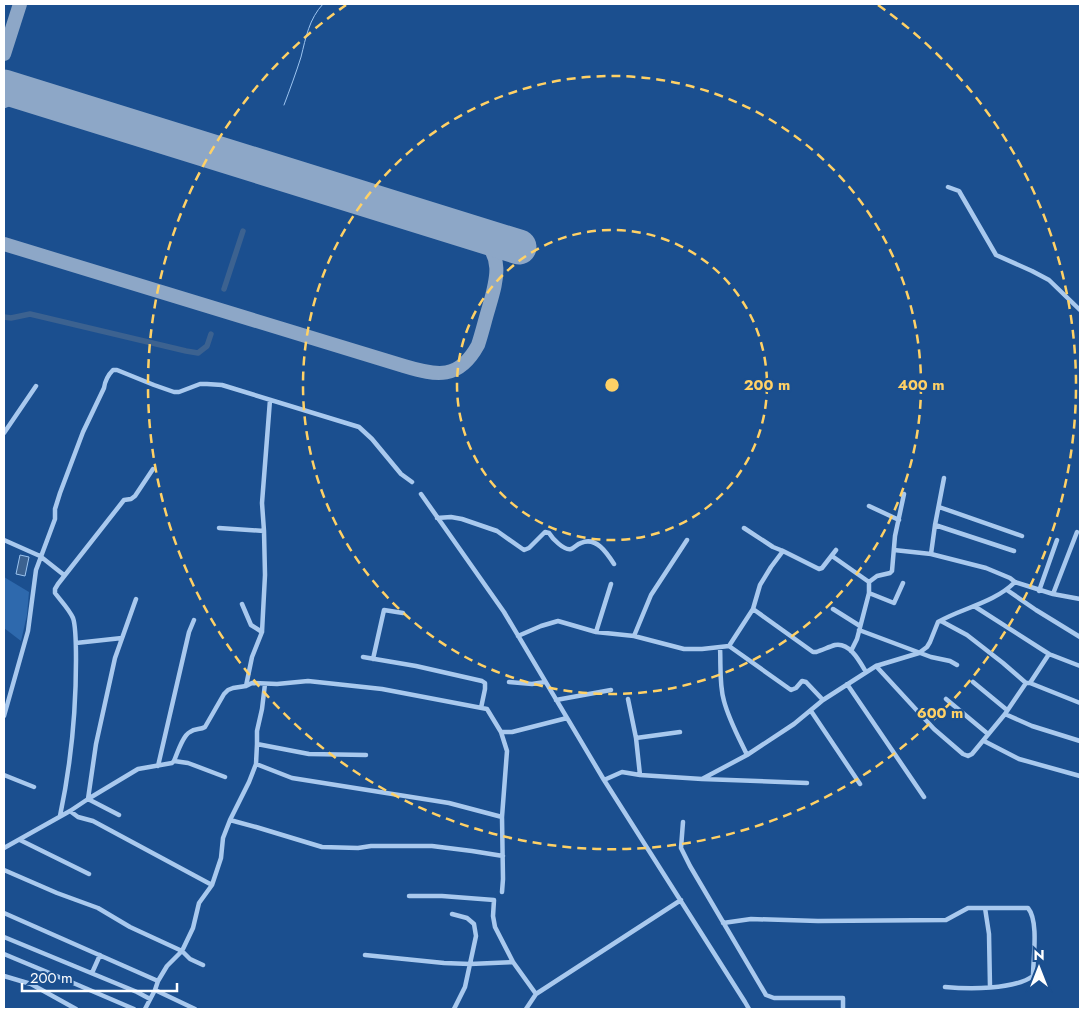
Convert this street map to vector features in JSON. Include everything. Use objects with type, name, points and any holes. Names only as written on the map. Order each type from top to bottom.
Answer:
[{"type":"street","points":[[948,187],[959,191],[996,255],[1050,280],[1080,310]]},
{"type":"street","points":[[4,716],[28,631],[36,570],[40,556],[55,519],[55,509],[60,493],[83,432],[105,383],[113,370],[174,392],[208,384],[222,385],[358,427],[372,439],[402,474],[412,482]]},
{"type":"street","points":[[4,433],[36,386]]},
{"type":"street","points":[[246,686],[252,657],[262,632],[265,575],[262,503],[270,400]]},
{"type":"street","points":[[60,816],[68,780],[73,739],[76,694],[76,643],[74,619],[55,589],[124,500],[135,496],[153,468]]},
{"type":"street","points":[[932,554],[935,525],[940,507],[944,478]]},
{"type":"street","points":[[421,494],[504,612],[604,780],[748,1009]]},
{"type":"street","points":[[869,582],[877,576],[892,571],[895,536],[904,494]]},
{"type":"street","points":[[869,506],[899,520]]},
{"type":"street","points":[[940,507],[1022,536]]},
{"type":"street","points":[[438,518],[451,517],[462,519],[497,531],[524,550],[529,548],[545,532],[549,533],[553,539],[568,549],[583,541],[590,542],[601,546],[614,564]]},
{"type":"street","points":[[935,525],[1014,551]]},
{"type":"street","points":[[219,528],[264,531]]},
{"type":"street","points":[[744,528],[773,547],[819,569],[822,568],[836,550]]},
{"type":"street","points":[[1053,594],[1077,532]]},
{"type":"street","points":[[4,540],[40,556],[64,576]]},
{"type":"street","points":[[634,636],[651,595],[687,540]]},
{"type":"street","points":[[1039,590],[1057,540]]},
{"type":"street","points":[[894,550],[932,554],[986,568],[1015,582],[1039,590],[1080,599]]},
{"type":"street","points":[[729,646],[753,609],[760,585],[784,551]]},
{"type":"street","points":[[832,556],[869,582]]},
{"type":"street","points":[[851,650],[860,628],[869,593],[869,582]]},
{"type":"street","points":[[702,779],[747,755],[794,724],[846,684],[876,666],[919,653],[927,647],[938,622],[1007,590],[1015,582]]},
{"type":"street","points":[[869,593],[894,602],[903,583]]},
{"type":"street","points":[[596,632],[612,584]]},
{"type":"street","points":[[1007,590],[1080,637]]},
{"type":"street","points":[[88,799],[96,744],[115,658],[136,599]]},
{"type":"street","points":[[242,604],[251,625],[262,632]]},
{"type":"street","points":[[974,606],[1049,654],[1080,666]]},
{"type":"street","points":[[753,609],[813,652],[837,644],[844,646],[851,650],[860,660],[866,672]]},
{"type":"street","points":[[833,609],[860,628],[919,653],[950,661],[957,666]]},
{"type":"street","points":[[374,659],[384,610],[403,613]]},
{"type":"street","points":[[158,766],[189,632],[194,620]]},
{"type":"street","points":[[941,620],[967,635],[1028,683],[1080,702]]},
{"type":"street","points":[[518,636],[558,621],[596,632],[634,636],[684,649],[729,646],[791,690],[796,688],[802,681],[806,682],[823,700]]},
{"type":"street","points":[[76,643],[122,638]]},
{"type":"street","points":[[720,647],[724,700],[731,721],[747,755]]},
{"type":"street","points":[[876,666],[934,729],[963,754],[968,756],[984,740],[1049,654]]},
{"type":"street","points":[[363,657],[482,680],[485,683],[485,689],[481,708]]},
{"type":"street","points":[[4,848],[70,811],[138,769],[169,764],[174,761],[186,735],[205,726],[228,690],[252,683],[308,681],[382,689],[487,710],[501,732],[507,752],[502,817],[502,892]]},
{"type":"street","points":[[509,682],[532,684],[546,682]]},
{"type":"street","points":[[973,682],[1006,712],[1032,726],[1080,741]]},
{"type":"street","points":[[145,1009],[167,966],[182,951],[193,928],[198,903],[212,885],[221,858],[223,838],[256,764],[257,731],[266,684]]},
{"type":"street","points":[[846,684],[924,797]]},
{"type":"street","points":[[556,700],[612,690]]},
{"type":"street","points":[[628,699],[636,738],[640,775]]},
{"type":"street","points":[[946,699],[988,734]]},
{"type":"street","points":[[811,711],[860,784]]},
{"type":"street","points":[[501,732],[512,732],[567,718]]},
{"type":"street","points":[[636,738],[680,732]]},
{"type":"street","points":[[984,740],[1019,760],[1080,776]]},
{"type":"street","points":[[258,744],[308,754],[366,755]]},
{"type":"street","points":[[174,761],[188,763],[225,777]]},
{"type":"street","points":[[256,764],[292,778],[449,803],[502,817]]},
{"type":"street","points":[[604,780],[622,772],[702,779],[807,783]]},
{"type":"street","points":[[4,775],[34,787]]},
{"type":"street","points":[[88,799],[119,815]]},
{"type":"street","points":[[70,811],[78,817],[93,821],[212,885]]},
{"type":"street","points":[[230,820],[322,847],[432,846],[502,856]]},
{"type":"street","points":[[683,822],[681,848],[697,880],[766,995],[774,998],[843,998],[843,1009]]},
{"type":"street","points":[[20,840],[89,874]]},
{"type":"street","points":[[4,870],[98,908],[130,927],[182,951],[190,959],[203,965]]},
{"type":"street","points":[[409,896],[442,896],[494,900],[493,916],[495,927],[513,962],[536,994]]},
{"type":"street","points":[[526,1009],[536,994],[681,900]]},
{"type":"street","points":[[723,922],[751,919],[818,921],[946,920],[968,908],[1028,908],[1031,911],[1035,926],[1033,976],[1014,984],[990,987],[945,987]]},
{"type":"street","points":[[985,908],[989,934],[990,987]]},
{"type":"street","points":[[4,913],[158,981]]},
{"type":"street","points":[[452,914],[467,918],[474,924],[476,936],[465,987],[454,1009]]},
{"type":"street","points":[[4,937],[150,999]]},
{"type":"street","points":[[4,954],[130,1009]]},
{"type":"street","points":[[92,973],[100,955]]},
{"type":"street","points":[[365,955],[444,963],[513,962]]},
{"type":"street","points":[[4,976],[31,984],[76,1009]]},
{"type":"street","points":[[155,990],[195,1009]]},
{"type":"shaded area","points":[[20,555],[29,557],[25,576],[16,574]]},
{"type":"shaded area","points":[[4,577],[29,592],[27,615],[21,641],[4,628]]},
{"type":"waterway","points":[[284,105],[314,16],[323,4]]},
{"type":"waterway","points":[[224,289],[243,231]]},
{"type":"waterway","points":[[4,317],[11,318],[30,314],[198,353],[207,346],[211,334]]},
{"type":"taxiway","points":[[4,54],[20,4]]},
{"type":"taxiway","points":[[4,80],[11,89]]},
{"type":"taxiway","points":[[4,101],[30,95]]},
{"type":"taxiway","points":[[4,244],[404,366],[437,373],[455,370],[471,356],[478,345],[496,278],[495,260],[492,252],[479,235]]},
{"type":"runway","points":[[4,87],[519,247]]}]
